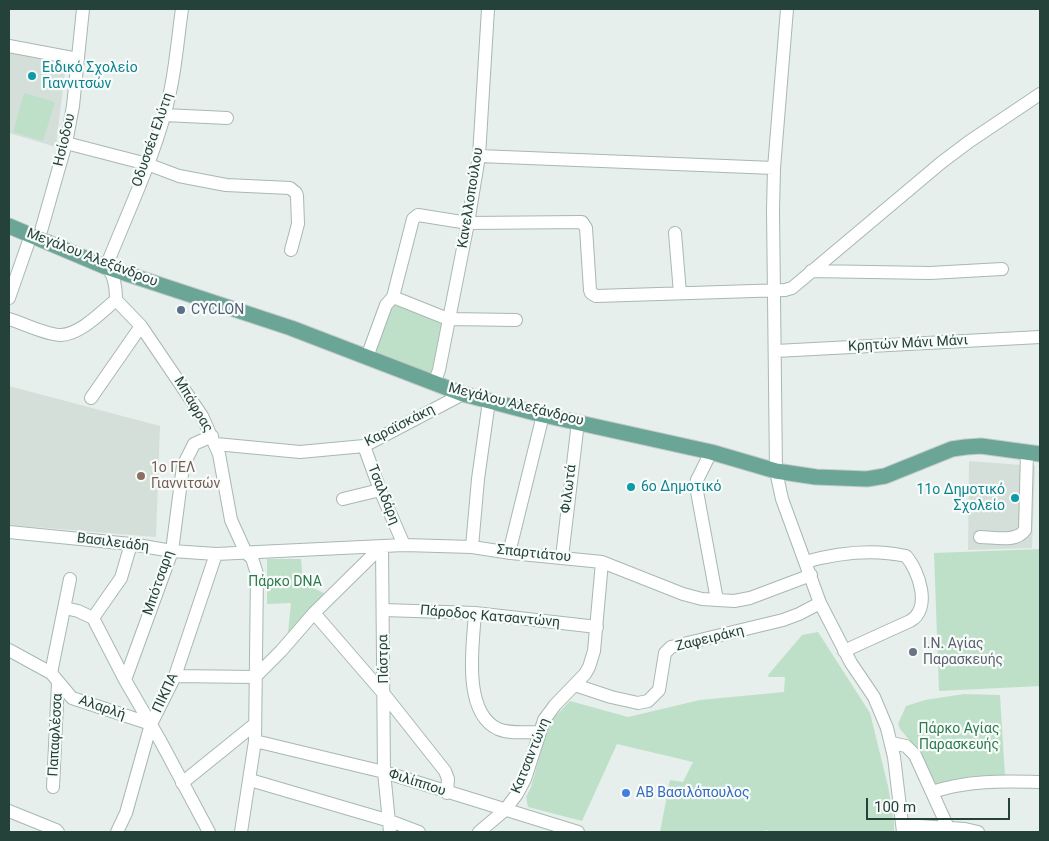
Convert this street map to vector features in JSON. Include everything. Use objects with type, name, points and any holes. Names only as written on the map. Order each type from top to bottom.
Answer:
[{"type":"main road","name":"Μεγάλου Αλεξάνδρου","points":[[9,226],[106,267],[243,311],[463,394],[712,452],[776,471],[816,477],[867,478],[885,476],[952,449],[981,446],[1034,453]]},
{"type":"street","name":"Ησίοδου","points":[[9,298],[35,237],[66,143],[83,9]]},
{"type":"street","name":"Οδυσσέα Ελύτη","points":[[106,267],[147,164],[164,115],[174,72],[182,9]]},
{"type":"street","name":"Κανελλοπούλου","points":[[434,384],[439,370],[479,156],[488,9]]},
{"type":"street","points":[[787,9],[774,168],[772,242],[775,290],[776,471],[782,499],[820,603],[844,651],[874,697],[884,720],[891,743],[903,829],[965,829],[978,832]]},
{"type":"street","points":[[9,46],[78,59]]},
{"type":"street","points":[[367,357],[386,305],[393,297],[415,216],[468,223],[579,221],[586,228],[590,290],[593,295],[792,288],[942,162],[1040,94]]},
{"type":"street","points":[[164,115],[227,118]]},
{"type":"street","points":[[66,143],[147,164],[168,173],[220,184],[293,190],[298,196],[298,219],[291,250]]},
{"type":"street","points":[[479,156],[774,168]]},
{"type":"street","points":[[675,233],[680,293]]},
{"type":"street","points":[[9,319],[61,335],[80,328],[116,300],[116,288],[111,271],[106,267]]},
{"type":"street","points":[[811,271],[930,273],[1002,269]]},
{"type":"street","points":[[393,297],[448,319],[516,320]]},
{"type":"street","name":"Μπάφρας","points":[[116,300],[141,326],[202,416],[214,440],[221,463],[231,520],[246,553],[252,558],[257,574],[256,740],[241,832]]},
{"type":"street","points":[[91,398],[141,326]]},
{"type":"street","name":"Κρητών Μάνι Μάνι","points":[[776,351],[1040,337]]},
{"type":"street","name":"Καραϊσκάκη","points":[[214,440],[300,452],[364,446],[463,394]]},
{"type":"street","points":[[472,547],[478,480],[489,401]]},
{"type":"street","points":[[509,553],[543,414]]},
{"type":"street","name":"Φιλωτά","points":[[562,557],[578,422]]},
{"type":"street","name":"Μπότσαρη","points":[[125,680],[172,551],[183,466],[194,444],[214,440]]},
{"type":"street","name":"Τσαλδάρη","points":[[364,446],[380,490],[404,545]]},
{"type":"street","points":[[712,452],[697,480],[696,486],[717,600]]},
{"type":"street","points":[[980,537],[1008,538],[1024,533],[1034,453]]},
{"type":"street","points":[[343,499],[380,490]]},
{"type":"street","name":"Βασιλειάδη","points":[[9,532],[131,544],[172,551],[216,554],[246,553]]},
{"type":"street","points":[[93,618],[121,578],[131,544]]},
{"type":"street","name":"Σπαρτιάτου","points":[[246,553],[404,545],[472,547],[509,553],[602,562],[683,594],[702,599],[717,600],[742,600],[750,598],[810,575]]},
{"type":"street","points":[[175,676],[255,677],[314,613],[382,546]]},
{"type":"street","name":"Πάστρα","points":[[382,546],[384,772],[390,826]]},
{"type":"street","points":[[805,562],[834,555],[856,553],[889,554],[906,556],[913,566],[920,589],[921,605],[919,615],[910,621],[844,651]]},
{"type":"street","name":"ΠΙΚΠΑ","points":[[117,832],[126,813],[151,724],[175,676],[216,554]]},
{"type":"street","name":"Κατσαντώνη","points":[[479,832],[505,810],[520,788],[544,720],[550,711],[585,674],[592,659],[602,562]]},
{"type":"street","name":"Παπαφλέσσα","points":[[53,787],[55,678],[70,579]]},
{"type":"street","name":"Ζαφειράκη","points":[[575,685],[638,704],[648,702],[659,690],[664,653],[671,647],[783,620],[820,603]]},
{"type":"street","points":[[65,608],[78,611],[93,618],[209,832]]},
{"type":"street","name":"Πάροδος Κατσαντώνη","points":[[384,610],[475,613],[596,627]]},
{"type":"street","points":[[314,613],[384,694],[445,771],[448,778],[447,793]]},
{"type":"street","points":[[475,613],[473,687],[480,709],[490,724],[498,729],[540,732]]},
{"type":"street","name":"Αλαρλή","points":[[9,650],[55,678],[72,698],[151,724]]},
{"type":"street","points":[[182,783],[255,724]]},
{"type":"street","name":"Φιλίππου","points":[[256,740],[384,772],[571,831]]},
{"type":"street","points":[[891,743],[898,743],[911,749],[949,830]]},
{"type":"street","points":[[250,780],[390,826],[419,832]]},
{"type":"street","points":[[932,792],[972,782],[1040,782]]},
{"type":"street","points":[[9,811],[58,832]]},
{"type":"shaded area","points":[[9,52],[36,56],[65,71],[56,147],[9,133]]},
{"type":"shaded area","points":[[9,386],[160,426],[156,537],[9,525]]},
{"type":"shaded area","points":[[969,461],[1035,466],[1032,548],[968,550]]},
{"type":"green space","points":[[24,93],[55,102],[43,141],[13,132]]},
{"type":"green space","points":[[389,301],[448,319],[437,376],[367,357]]},
{"type":"green space","points":[[1040,549],[1040,686],[939,691],[934,553]]},
{"type":"green space","name":"Πάρκο DNA","points":[[267,559],[301,559],[303,583],[330,596],[288,633],[291,603],[267,604]]},
{"type":"green space","points":[[818,632],[870,713],[888,786],[894,832],[772,832],[765,830],[765,832],[660,832],[670,780],[683,782],[693,762],[617,744],[582,821],[528,807],[526,797],[531,787],[549,723],[570,701],[628,717],[700,700],[784,692],[785,677],[769,677],[768,675],[802,635]]},
{"type":"green space","name":"Πάρκο Αγίας Παρασκευής","points":[[964,694],[1000,695],[1005,776],[969,777],[934,785],[920,753],[898,724],[906,706],[925,700]]},
{"type":"place","name":"Ειδικό Σχολείο Γιαννιτσών","points":[[32,76]]},
{"type":"place","name":"CYCLON","points":[[181,310]]},
{"type":"place","name":"1o ΓΕΛ Γιαννιτσών","points":[[141,476]]},
{"type":"place","name":"6ο Δημοτικό","points":[[631,487]]},
{"type":"place","name":"11ο Δημοτικό Σχολείο","points":[[1015,498]]},
{"type":"place","name":"Ι.Ν. Αγίας Παρασκευής","points":[[913,652]]},
{"type":"place","name":"ΑΒ Βασιλόπουλος","points":[[626,793]]}]
